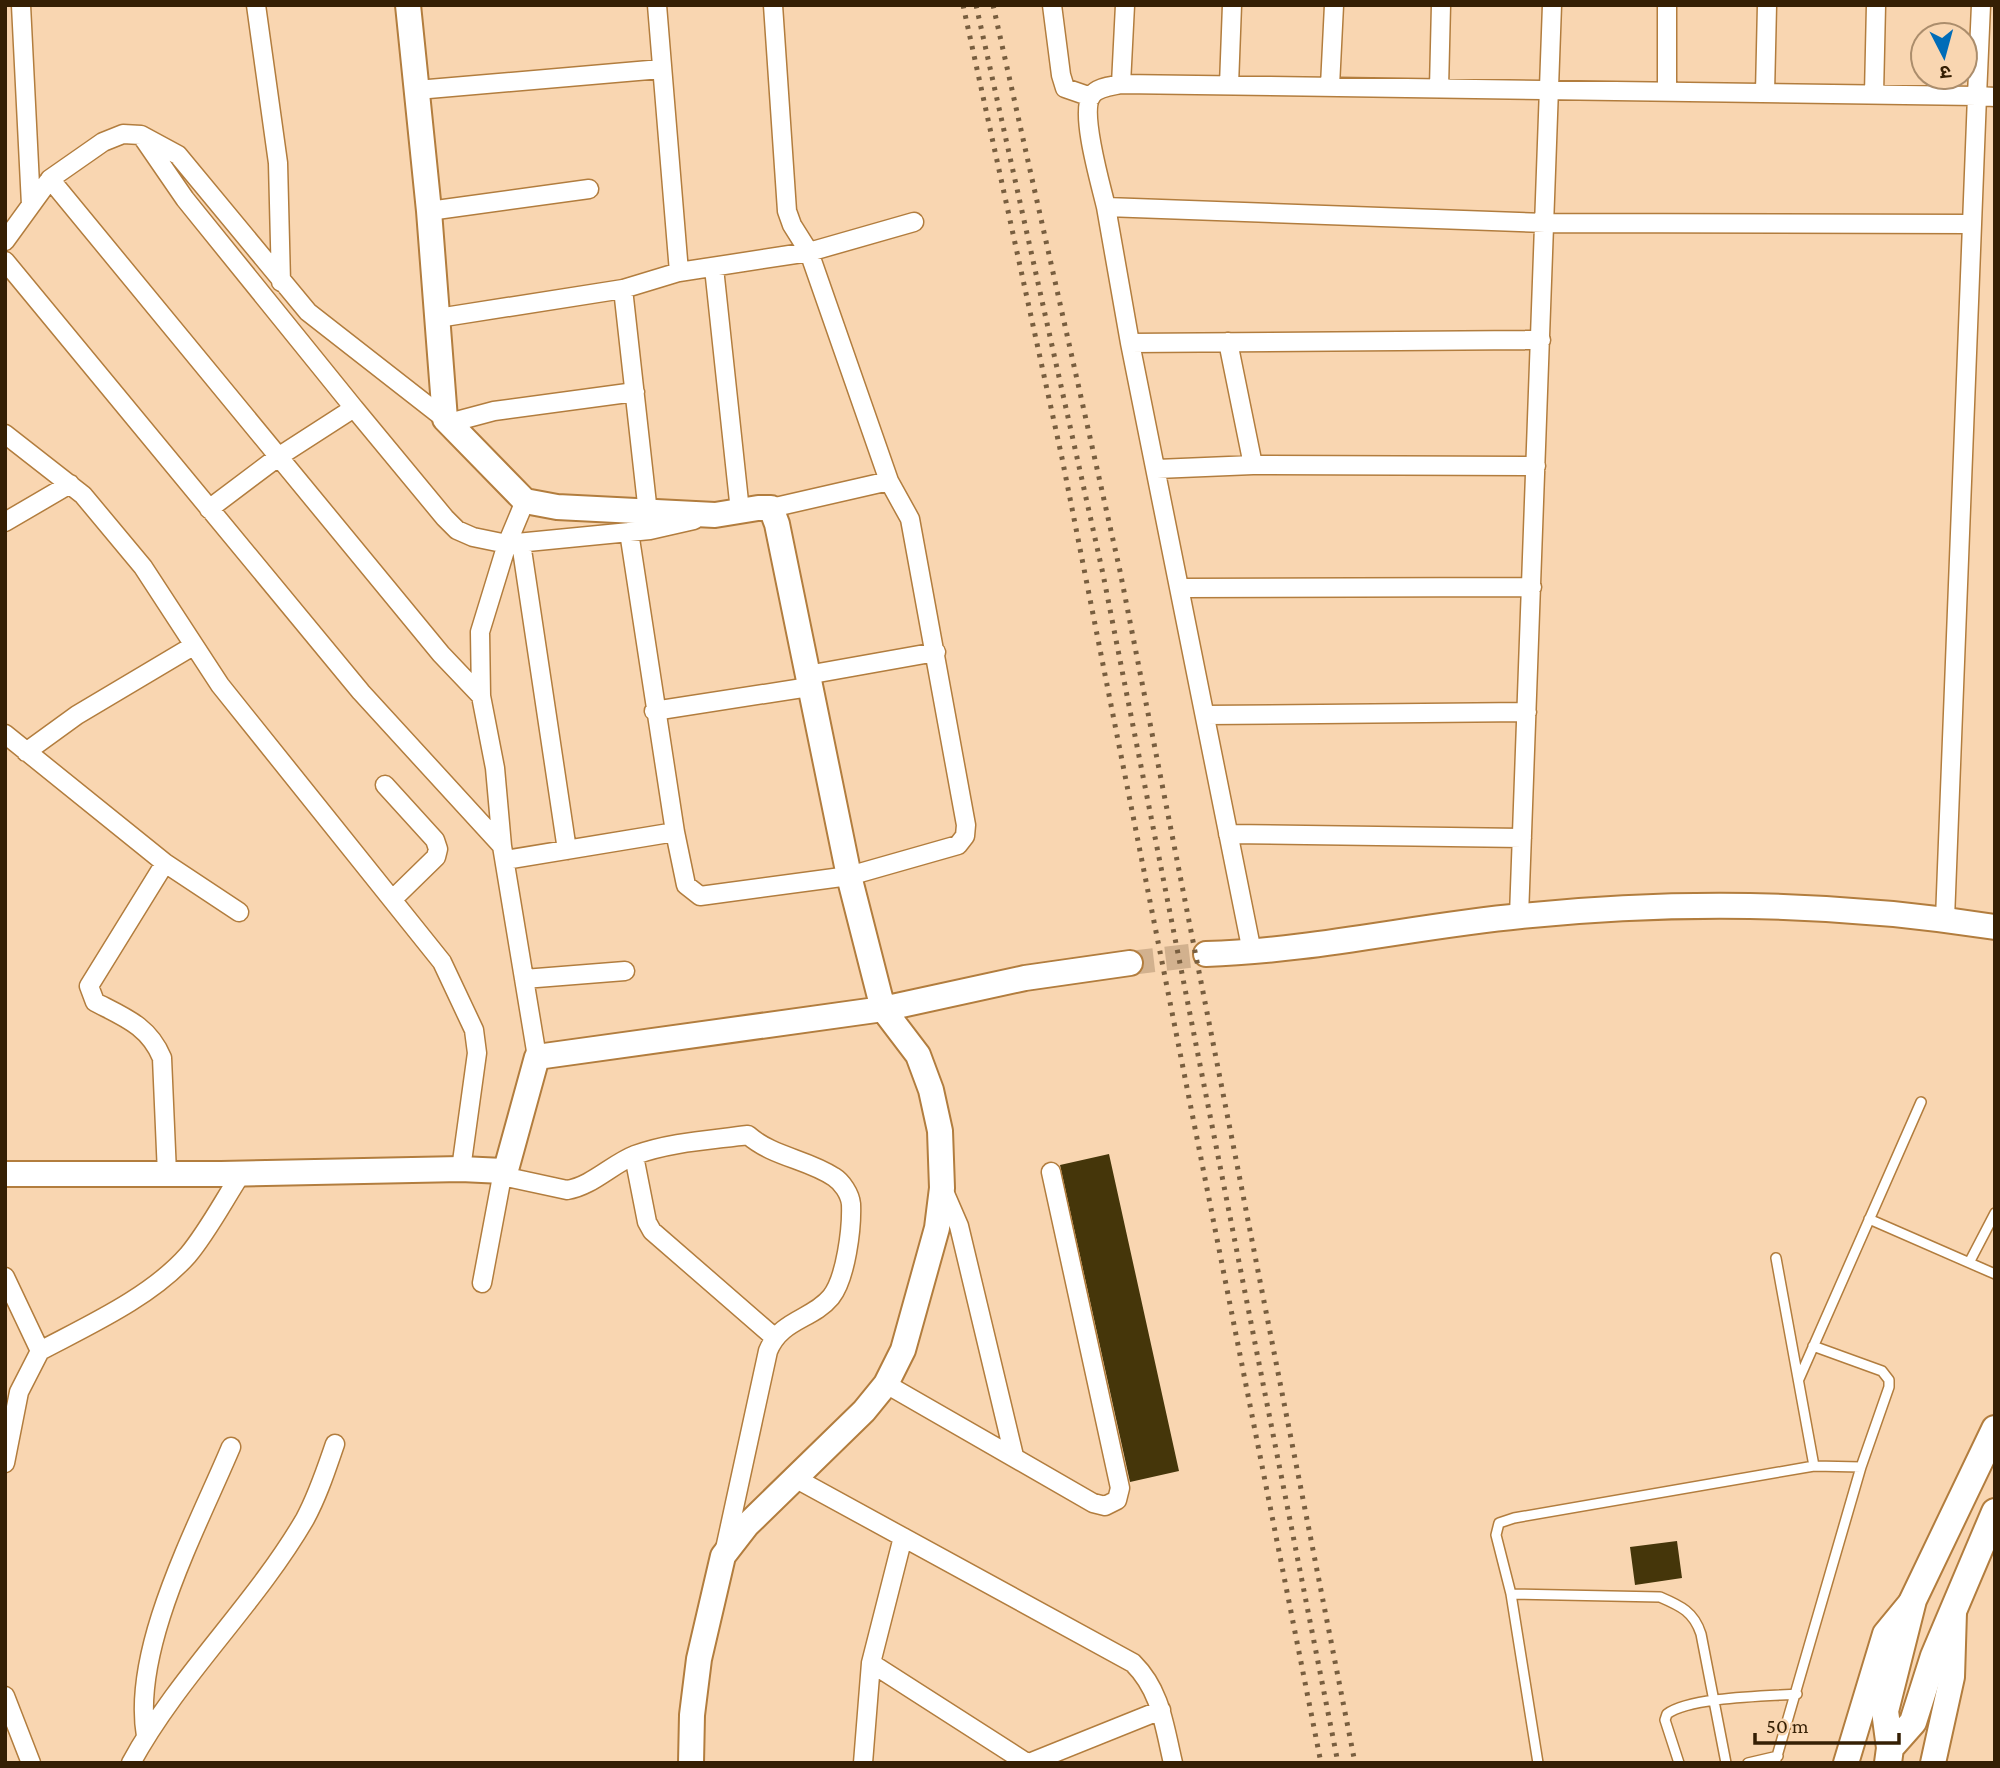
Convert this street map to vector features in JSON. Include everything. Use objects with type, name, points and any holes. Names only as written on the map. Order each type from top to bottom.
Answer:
[{"type":"main road","points":[[1889,1755],[1885,1711],[1913,1600],[1995,1429]]},
{"type":"main road","points":[[1889,1755],[1913,1722],[1934,1656],[1995,1512]]},
{"type":"street","points":[[21,5],[31,205]]},
{"type":"street","points":[[256,5],[278,163],[281,282]]},
{"type":"street","points":[[408,5],[447,421]]},
{"type":"street","points":[[657,5],[678,272]]},
{"type":"street","points":[[629,532],[654,711],[686,885],[700,896],[849,876],[958,845],[965,836],[966,825],[910,519],[890,481],[809,252],[792,225],[787,211],[773,5]]},
{"type":"street","points":[[1052,5],[1060,75],[1065,88],[1091,97]]},
{"type":"street","points":[[1121,84],[1125,5]]},
{"type":"street","points":[[1229,85],[1233,5]]},
{"type":"street","points":[[1330,86],[1334,5]]},
{"type":"street","points":[[1439,88],[1441,5]]},
{"type":"street","points":[[1519,916],[1552,5]]},
{"type":"street","points":[[1667,5],[1667,91]]},
{"type":"street","points":[[1765,93],[1768,5]]},
{"type":"street","points":[[1874,94],[1876,5]]},
{"type":"street","points":[[1945,919],[1971,224],[1986,97],[1987,37],[1981,5]]},
{"type":"street","points":[[417,90],[661,69]]},
{"type":"street","points":[[1252,952],[1089,127],[1091,97],[1100,89],[1121,84],[1986,97]]},
{"type":"street","points":[[5,241],[50,179],[103,142],[122,135],[141,135],[178,155],[308,312],[447,421],[525,501],[649,521],[771,508],[890,481]]},
{"type":"street","points":[[141,135],[185,199],[354,408],[457,530],[514,544],[629,532],[649,521]]},
{"type":"street","points":[[50,179],[441,654],[481,696]]},
{"type":"street","points":[[429,211],[589,189]]},
{"type":"street","points":[[1106,207],[1545,223],[1971,224]]},
{"type":"street","points":[[438,318],[623,289],[678,272],[809,252],[914,222]]},
{"type":"street","points":[[5,261],[361,692],[504,853]]},
{"type":"street","points":[[715,268],[740,511]]},
{"type":"street","points":[[623,289],[649,521]]},
{"type":"street","points":[[1130,344],[1541,340]]},
{"type":"street","points":[[1228,341],[1253,465]]},
{"type":"street","points":[[447,421],[494,411],[635,392]]},
{"type":"street","points":[[209,509],[278,457],[354,408]]},
{"type":"street","points":[[5,434],[83,495],[143,567],[193,646],[293,780],[394,898],[442,962],[474,1030],[477,1073],[461,1169]]},
{"type":"street","points":[[1157,469],[1253,465],[1536,466]]},
{"type":"street","points":[[5,522],[70,484]]},
{"type":"street","points":[[482,1283],[502,1173],[507,1166],[537,1057],[504,853],[495,768],[481,696],[480,632],[514,544],[525,501]]},
{"type":"street","points":[[723,1556],[747,1525],[793,1477],[864,1411],[886,1384],[903,1350],[937,1228],[942,1188],[940,1131],[931,1090],[918,1055],[883,1009],[849,876],[777,524],[771,508]]},
{"type":"street","points":[[514,544],[567,850]]},
{"type":"street","points":[[1181,588],[1532,587]]},
{"type":"street","points":[[26,752],[77,715],[193,646]]},
{"type":"street","points":[[654,711],[808,681],[936,652]]},
{"type":"street","points":[[1205,715],[1527,712]]},
{"type":"street","points":[[5,734],[165,863],[239,912]]},
{"type":"street","points":[[385,785],[435,840],[438,849],[436,856],[394,898]]},
{"type":"street","points":[[504,853],[567,850],[675,832]]},
{"type":"street","points":[[1228,834],[1522,838]]},
{"type":"street","points":[[165,863],[89,986],[95,1002],[143,1028],[155,1041],[162,1058],[167,1174]]},
{"type":"street","points":[[1206,954],[1252,952],[1519,916],[1697,903],[1945,919],[1995,927]]},
{"type":"street","points":[[537,1057],[883,1009],[1025,978],[1130,963]]},
{"type":"street","points":[[524,979],[625,971]]},
{"type":"street","points":[[5,1174],[241,1174],[461,1169],[502,1173],[567,1190],[578,1188],[634,1156],[657,1149],[748,1135],[762,1147],[835,1177],[845,1188],[851,1201],[843,1272],[838,1288],[829,1300],[774,1337],[768,1351],[699,1659],[692,1715],[691,1763]]},
{"type":"street","points":[[634,1156],[647,1222],[652,1231],[774,1337]]},
{"type":"street","points":[[886,1384],[1093,1503],[1105,1506],[1117,1500],[1120,1488],[1051,1172]]},
{"type":"street","points":[[5,1463],[19,1392],[40,1351],[111,1313],[172,1270],[189,1254],[241,1174]]},
{"type":"street","points":[[942,1188],[959,1226],[1014,1456]]},
{"type":"street","points":[[5,1277],[40,1351]]},
{"type":"street","points":[[131,1763],[146,1736],[292,1540],[319,1490],[335,1444]]},
{"type":"street","points":[[146,1736],[143,1697],[158,1625],[231,1447]]},
{"type":"street","points":[[793,1477],[1133,1663],[1149,1679],[1161,1710],[1173,1763]]},
{"type":"street","points":[[863,1763],[871,1663],[903,1537]]},
{"type":"street","points":[[1846,1763],[1885,1634],[1913,1600]]},
{"type":"street","points":[[1933,1763],[1952,1677],[1954,1611]]},
{"type":"street","points":[[871,1663],[1028,1763],[1161,1710]]},
{"type":"street","points":[[5,1696],[31,1763]]},
{"type":"lane","points":[[1799,1378],[1921,1102]]},
{"type":"lane","points":[[1970,1261],[1995,1213]]},
{"type":"lane","points":[[1869,1219],[1995,1274]]},
{"type":"lane","points":[[1776,1258],[1814,1466]]},
{"type":"lane","points":[[1748,1763],[1777,1759],[1861,1467],[1889,1380],[1882,1371],[1813,1346]]},
{"type":"lane","points":[[1538,1763],[1511,1594],[1496,1535],[1499,1523],[1514,1518],[1814,1466],[1861,1467]]},
{"type":"lane","points":[[1511,1594],[1660,1597],[1683,1606],[1696,1619],[1726,1763]]},
{"type":"lane","points":[[1679,1763],[1665,1720],[1673,1709],[1715,1701],[1797,1693]]},
{"type":"building","points":[[1109,1154],[1179,1471],[1130,1482],[1060,1165]]},
{"type":"building","points":[[1677,1541],[1682,1578],[1635,1585],[1630,1547]]},
{"type":"tunnel","points":[[1130,963],[1206,954]]},
{"type":"railway","points":[[963,5],[1062,458],[1321,1763]]},
{"type":"railway","points":[[976,5],[1103,574],[1338,1763]]},
{"type":"railway","points":[[993,5],[1120,571],[1355,1763]]}]
